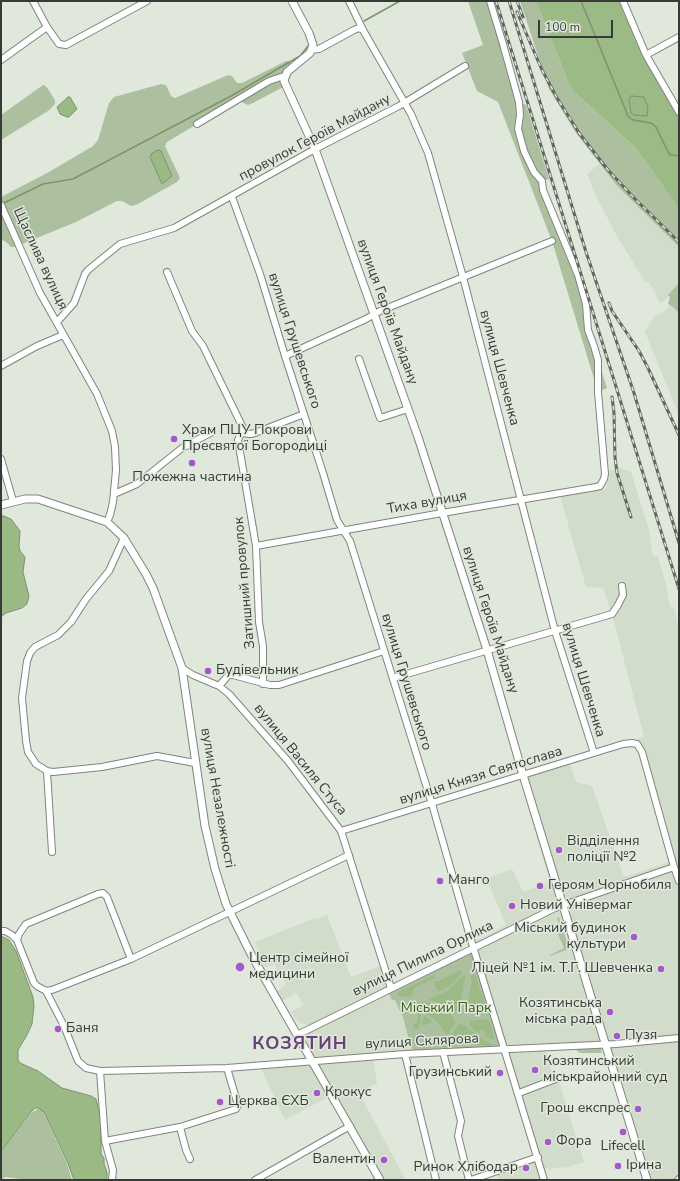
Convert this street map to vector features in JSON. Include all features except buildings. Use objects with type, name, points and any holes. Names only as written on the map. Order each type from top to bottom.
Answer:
[{"type":"street","points":[[33,1],[47,27],[59,44],[66,45],[147,1]]},
{"type":"street","points":[[197,124],[269,81],[284,76],[308,56],[312,50],[312,42],[309,33],[292,1]]},
{"type":"street","name":"вулиця Шевченка","points":[[349,1],[404,102],[422,137],[428,153],[463,277],[555,631],[594,753]]},
{"type":"street","name":"Тиха вулиця","points":[[256,546],[442,512],[596,487],[602,483],[605,474],[598,392],[598,360],[588,330],[586,304],[578,275],[542,187],[542,181],[534,172],[524,151],[518,129],[520,115],[519,102],[504,44],[490,1]]},
{"type":"street","points":[[623,1],[646,55],[678,109]]},
{"type":"street","points":[[1,60],[47,27]]},
{"type":"street","points":[[312,50],[319,49],[359,28],[364,30]]},
{"type":"street","points":[[646,55],[679,37]]},
{"type":"street","name":"провулок Героїв Майдану","points":[[174,228],[232,197],[315,149],[399,106],[465,66]]},
{"type":"street","name":"вулиця Героїв Майдану","points":[[284,76],[285,86],[310,135],[375,314],[442,512],[487,650],[523,775],[647,1180]]},
{"type":"street","name":"вулиця Грушевського","points":[[232,197],[260,274],[285,356],[324,473],[336,520],[350,541],[432,804],[473,948],[544,1180]]},
{"type":"street","name":"Щаслива вулиця","points":[[1,206],[40,293],[97,394],[112,431],[115,447],[116,470],[114,494],[110,515],[107,522]]},
{"type":"street","name":"Щаслива вулиця","points":[[57,322],[74,303],[88,270],[116,246],[124,242],[174,228]]},
{"type":"street","points":[[285,356],[380,311],[552,241]]},
{"type":"street","points":[[167,272],[192,331],[203,346],[245,433],[255,433],[304,414]]},
{"type":"street","points":[[1,366],[37,346],[63,335]]},
{"type":"street","points":[[359,359],[380,418],[408,409]]},
{"type":"street","points":[[114,494],[137,484],[182,448],[212,432]]},
{"type":"street","name":"Затишний провулок","points":[[245,433],[238,440],[256,546],[260,622],[263,646],[263,684]]},
{"type":"street","points":[[1,459],[13,501]]},
{"type":"street","points":[[1,505],[25,499],[38,499],[107,522]]},
{"type":"street","name":"вулиця Незалежності","points":[[107,522],[124,538],[150,580],[182,668],[203,814],[211,852],[229,912],[380,1180]]},
{"type":"street","points":[[124,538],[109,571],[86,599],[71,622],[58,635],[32,650],[28,657],[22,694],[28,752],[36,764],[47,771],[53,772],[102,767],[157,756],[195,763]]},
{"type":"street","points":[[393,678],[612,614],[623,595],[622,586]]},
{"type":"street","points":[[219,686],[229,675],[263,684],[280,685],[384,652]]},
{"type":"street","name":"вулиця Василя Стуса","points":[[182,668],[219,686],[238,702],[288,761],[341,831],[391,988]]},
{"type":"street","name":"вулиця Князя Святослава","points":[[341,831],[628,743],[637,744],[642,752],[674,867]]},
{"type":"street","points":[[47,771],[52,852]]},
{"type":"street","points":[[1,931],[9,933],[17,940],[34,983],[46,991],[57,989],[131,960],[349,855]]},
{"type":"street","points":[[674,867],[679,881]]},
{"type":"street","name":"вулиця Пилипа Орлика","points":[[297,1034],[563,905],[674,867]]},
{"type":"street","points":[[17,940],[26,924],[98,894],[103,894],[107,897],[131,960]]},
{"type":"street","name":"вулиця Склярова","points":[[46,991],[78,1061],[86,1068],[100,1071],[227,1068],[405,1054],[616,1044],[679,1038]]},
{"type":"street","points":[[443,1052],[461,1121],[457,1135],[470,1180],[538,1157]]},
{"type":"street","points":[[405,1054],[436,1180]]},
{"type":"street","points":[[106,1141],[180,1127],[237,1108],[238,1105],[227,1068]]},
{"type":"street","points":[[100,1071],[106,1141],[113,1170],[112,1180]]},
{"type":"street","points":[[518,1093],[558,1078]]},
{"type":"street","points":[[255,1180],[350,1126]]},
{"type":"street","points":[[180,1127],[190,1159]]},
{"type":"shaded area","points":[[536,1],[623,1],[646,55],[679,114],[679,209],[636,148],[571,89]]},
{"type":"shaded area","points":[[631,96],[644,97],[648,108],[647,116],[634,115],[631,113],[629,99]]},
{"type":"shaded area","points":[[68,97],[70,97],[77,109],[69,117],[67,117],[60,114],[57,107]]},
{"type":"shaded area","points":[[158,150],[161,151],[172,176],[162,184],[150,157],[151,154]]},
{"type":"shaded area","points":[[599,164],[617,186],[679,247],[679,283],[666,299],[660,303],[649,282],[646,283],[619,240],[597,198],[587,174]]},
{"type":"shaded area","points":[[679,289],[679,415],[645,332],[654,317],[669,308],[669,300]]},
{"type":"shaded area","points":[[618,467],[631,472],[649,530],[653,557],[658,556],[667,588],[670,607],[674,607],[679,630],[679,1179],[647,1180],[606,1044],[544,1048],[554,1076],[558,1078],[584,1162],[564,1168],[563,1166],[549,1170],[548,1168],[542,1170],[544,1180],[499,1180],[497,1171],[538,1157],[471,940],[480,939],[506,925],[485,879],[512,869],[523,892],[550,882],[525,797],[530,795],[523,775],[569,761],[576,782],[592,786],[624,877],[672,861],[638,739],[644,737],[612,614],[603,588],[586,587],[560,496],[606,489],[610,471]]},
{"type":"shaded area","points":[[1,515],[11,519],[20,531],[19,546],[20,551],[25,557],[23,572],[29,596],[27,604],[22,608],[6,613],[1,617]]},
{"type":"shaded area","points":[[327,915],[351,977],[383,965],[406,1027],[413,1054],[373,1056],[377,1084],[358,1091],[406,1180],[380,1180],[332,1095],[285,1120],[259,1064],[313,1062],[297,1035],[309,1028],[306,1024],[298,1022],[291,1012],[304,1005],[296,993],[282,1001],[276,990],[279,990],[286,985],[274,964],[265,968],[255,942],[315,918],[318,919]]},
{"type":"shaded area","points":[[1,936],[9,940],[16,951],[33,997],[34,1006],[32,1024],[18,1050],[18,1060],[20,1063],[38,1071],[62,1088],[91,1096],[96,1099],[101,1119],[101,1154],[104,1158],[107,1180],[74,1180],[67,1161],[44,1112],[38,1108],[35,1108],[31,1112],[1,1152]]},
{"type":"shaded area","points":[[473,968],[486,1007],[484,1010],[469,1013],[466,1009],[472,982]]},
{"type":"shaded area","points":[[460,970],[462,973],[450,986],[439,991],[436,989],[434,983],[435,981],[439,981]]},
{"type":"shaded area","points":[[434,975],[435,978],[413,989],[413,995],[410,997],[398,996],[398,992]]},
{"type":"shaded area","points":[[463,975],[465,975],[465,978],[460,1006],[455,1014],[441,1004],[429,1000],[449,990]]},
{"type":"shaded area","points":[[412,1000],[434,1004],[447,1011],[453,1017],[455,1023],[448,1034],[446,1034],[433,1018],[411,1005],[410,1003]]},
{"type":"shaded area","points":[[418,1012],[421,1016],[420,1024],[417,1030],[413,1027],[418,1022]]},
{"type":"shaded area","points":[[424,1016],[432,1022],[423,1026],[422,1024]]},
{"type":"shaded area","points":[[486,1019],[489,1021],[494,1040],[487,1038],[483,1029],[478,1032],[469,1025],[470,1021]]},
{"type":"shaded area","points":[[459,1024],[466,1026],[478,1037],[489,1042],[491,1044],[490,1046],[477,1045],[473,1043],[472,1037],[468,1035],[453,1037],[450,1040],[449,1046],[447,1048],[444,1047]]},
{"type":"green space","points":[[468,1],[490,1],[519,102],[526,105],[549,179],[542,181],[569,253],[607,388],[598,392],[552,241],[498,102],[477,91],[462,53],[483,45]]},
{"type":"green space","points":[[520,1],[536,1],[571,89],[636,148],[679,209],[679,247],[617,186],[576,133],[549,89]]},
{"type":"green space","points":[[286,61],[289,61],[293,67],[287,72],[285,86],[248,105],[237,100],[167,142],[165,146],[180,178],[177,182],[136,205],[131,206],[122,201],[117,201],[76,222],[15,247],[11,247],[5,241],[1,240],[1,197],[49,172],[93,146],[98,140],[109,103],[114,97],[161,84],[166,85],[171,96],[175,98],[228,75],[232,76],[237,83],[242,83]]},
{"type":"green space","points":[[43,85],[46,86],[55,100],[55,104],[48,111],[1,140],[1,115]]},
{"type":"green space","points":[[679,283],[679,313],[668,304],[670,297],[668,295]]},
{"type":"green space","points":[[559,917],[569,949],[550,956],[564,948],[555,927],[560,925],[557,918]]},
{"type":"green space","name":"Міський Парк","points":[[473,948],[505,1050],[413,1054],[403,1018],[395,1000],[392,1000],[389,994],[391,988]]},
{"type":"green space","points":[[600,1044],[602,1053],[580,1053],[577,1051],[576,1046]]},
{"type":"green space","points":[[38,1109],[43,1111],[66,1161],[72,1180],[27,1180],[6,1177],[1,1179],[1,1153],[32,1112]]},
{"type":"waterway","points":[[364,21],[400,1]]},
{"type":"waterway","points":[[581,1],[628,116],[633,120],[651,123],[656,127],[669,154],[679,156]]},
{"type":"waterway","points":[[4,203],[43,184],[73,179],[231,96],[300,56],[308,46]]},
{"type":"railway","points":[[496,1],[679,589]]},
{"type":"railway","points":[[509,1],[586,252],[634,393],[679,543]]},
{"type":"railway","points":[[517,1],[523,17]]},
{"type":"railway","points":[[517,12],[542,70],[557,98],[579,133],[608,170],[679,242]]},
{"type":"railway","points":[[609,303],[612,311],[639,351],[679,435]]},
{"type":"railway","points":[[612,397],[617,473],[631,517]]},
{"type":"place","name":"Храм ПЦУ Покрови Пресвятої Богородиці","points":[[174,439]]},
{"type":"place","name":"Пожежна частина","points":[[192,463]]},
{"type":"place","name":"Будівельник","points":[[208,671]]},
{"type":"place","name":"Відділення поліції №2","points":[[559,850]]},
{"type":"place","name":"Манго","points":[[440,881]]},
{"type":"place","name":"Героям Чорнобиля","points":[[540,886]]},
{"type":"place","name":"Новий Універмаг","points":[[512,906]]},
{"type":"place","name":"Міський будинок культури","points":[[634,937]]},
{"type":"place","name":"Центр сімейної медицини","points":[[240,967]]},
{"type":"place","name":"Ліцей №1 ім. Т.Г. Шевченка","points":[[661,969]]},
{"type":"place","name":"Козятинська міська рада","points":[[610,1012]]},
{"type":"place","name":"Баня","points":[[58,1029]]},
{"type":"place","name":"Пузя","points":[[617,1036]]},
{"type":"place","name":"Козятинський міськрайонний суд","points":[[535,1070]]},
{"type":"place","name":"Грузинський","points":[[500,1073]]},
{"type":"place","name":"Крокус","points":[[317,1093]]},
{"type":"place","name":"Церква ЄХБ","points":[[220,1102]]},
{"type":"place","name":"Грош експрес","points":[[638,1109]]},
{"type":"place","name":"Lifecell","points":[[623,1132]]},
{"type":"place","name":"Фора","points":[[548,1142]]},
{"type":"place","name":"Валентин","points":[[384,1160]]},
{"type":"place","name":"Ірина","points":[[618,1166]]},
{"type":"place","name":"Ринок Хлібодар","points":[[526,1168]]},
{"type":"district","name":"КОЗЯТИН","points":[[300,1045]]}]
